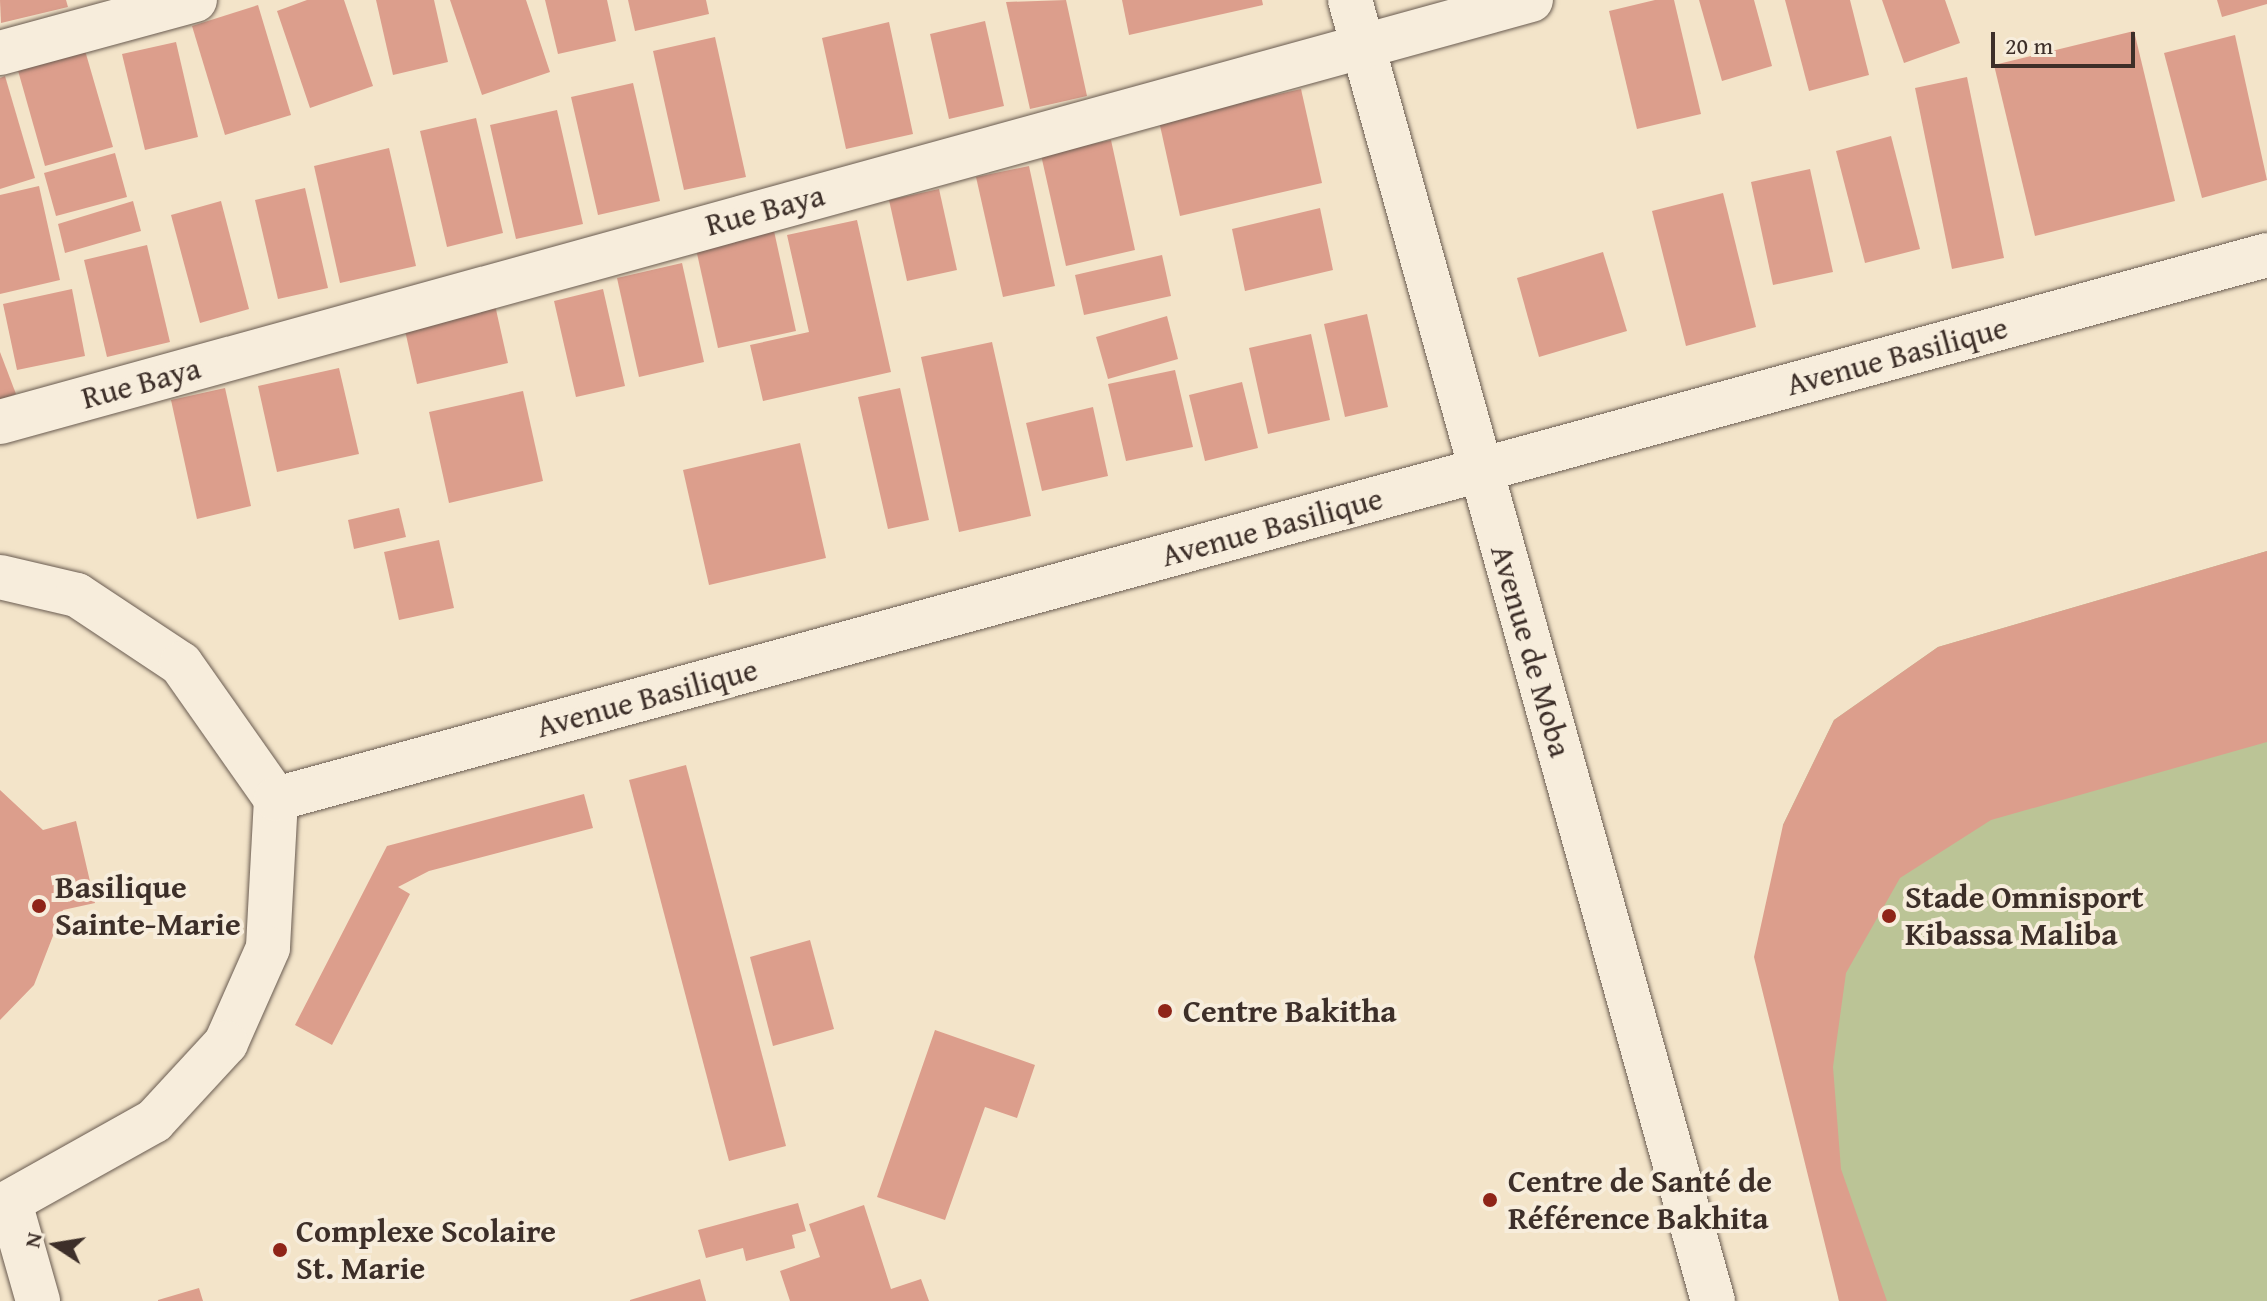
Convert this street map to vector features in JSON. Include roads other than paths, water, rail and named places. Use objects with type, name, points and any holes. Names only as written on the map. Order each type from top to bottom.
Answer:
[{"type":"street","points":[[0,53],[195,0]]},
{"type":"street","name":"Avenue de Moba","points":[[1350,0],[1713,1301]]},
{"type":"street","name":"Rue Baya","points":[[0,422],[1531,0]]},
{"type":"street","name":"Avenue Basilique","points":[[276,799],[2267,255]]},
{"type":"street","points":[[0,577],[77,595],[181,664],[276,799],[268,948],[226,1043],[154,1121],[6,1206],[38,1301]]},
{"type":"place","name":"Basilique Sainte-Marie","points":[[39,906]]},
{"type":"place","name":"Stade Omnisport Kibassa Maliba","points":[[1889,916]]},
{"type":"place","name":"Centre Bakitha","points":[[1165,1011]]},
{"type":"place","name":"Centre de Santé de Référence Bakhita","points":[[1490,1200]]},
{"type":"place","name":"Complexe Scolaire St. Marie","points":[[280,1250]]}]
